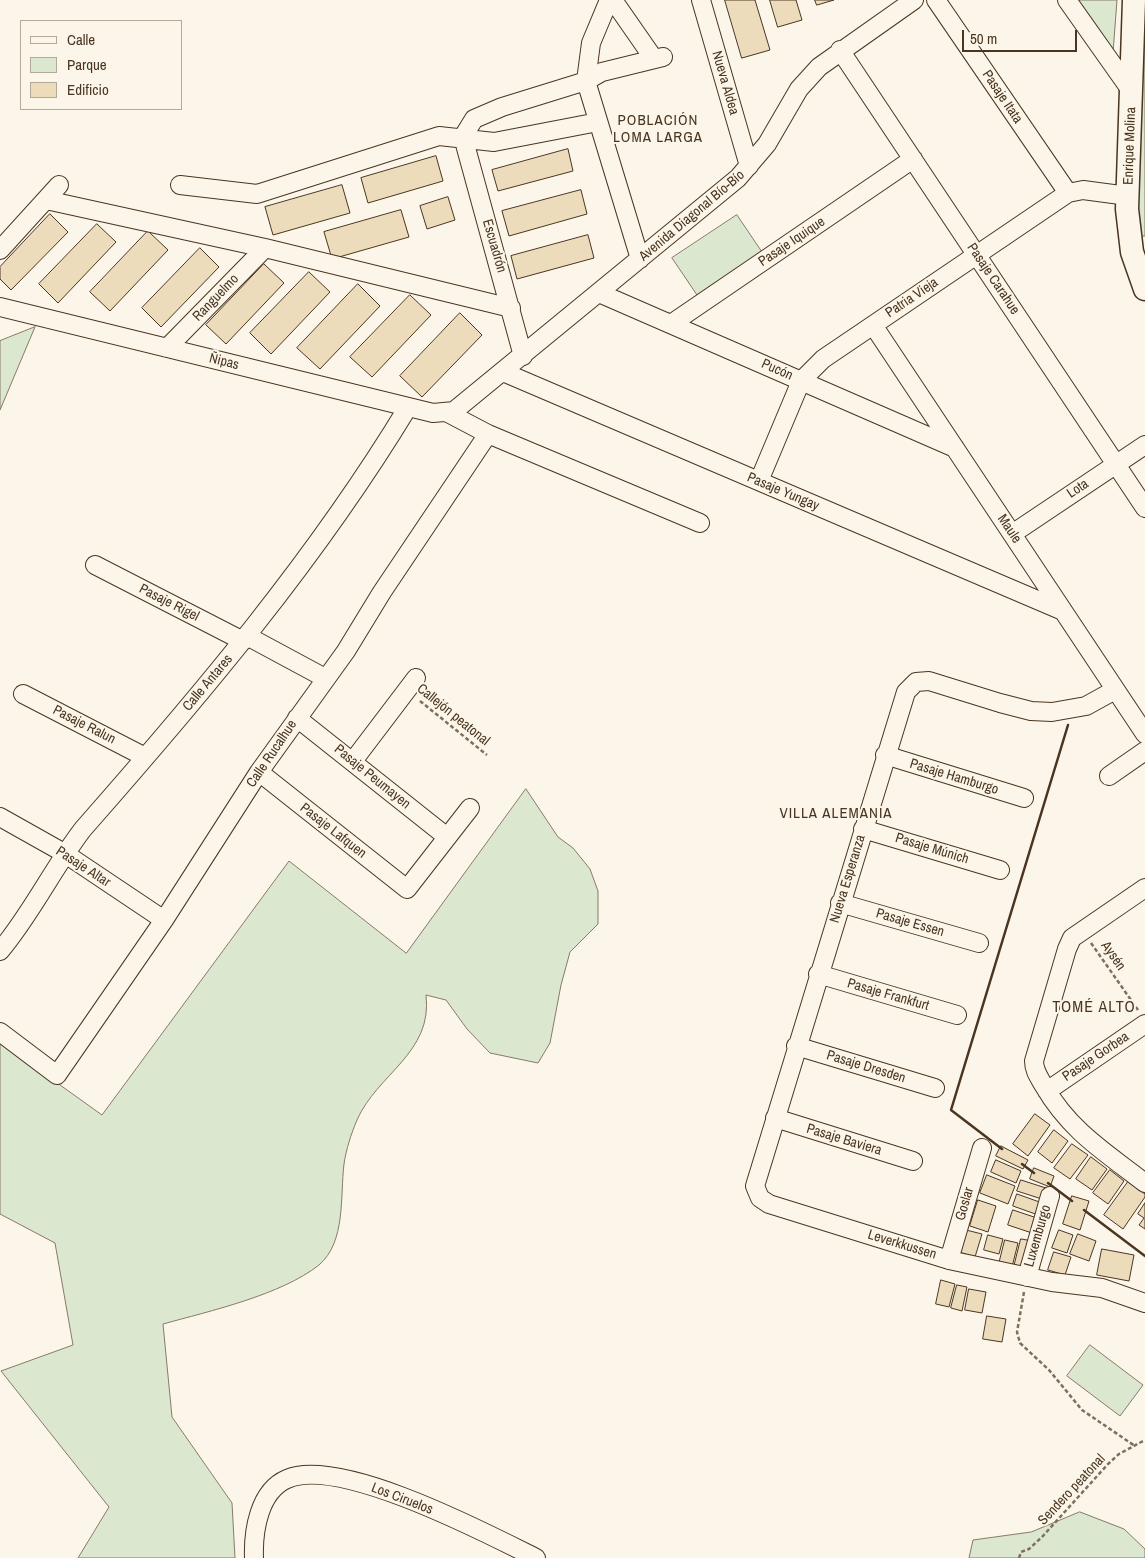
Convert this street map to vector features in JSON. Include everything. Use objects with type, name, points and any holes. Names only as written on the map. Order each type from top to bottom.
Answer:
[{"type":"main road","name":"Enrique Molina","points":[[1134,0],[1128,222],[1139,250],[1145,289]]},
{"type":"street","points":[[609,0],[592,43],[586,81],[640,260]]},
{"type":"street","points":[[463,137],[474,119],[502,107],[586,81],[602,72],[659,58],[613,0]]},
{"type":"street","name":"Nueva Aldea","points":[[701,0],[750,166]]},
{"type":"street","name":"Avenida Diagonal Bío-Bío","points":[[448,413],[460,408],[738,178],[767,144],[799,89],[819,67],[840,50],[914,0]]},
{"type":"street","name":"Pasaje Itata","points":[[936,0],[1068,193]]},
{"type":"street","points":[[1067,0],[1132,92]]},
{"type":"street","name":"Pasaje Carahue","points":[[840,50],[1145,508]]},
{"type":"street","points":[[180,185],[257,194],[439,136],[463,137],[494,142],[598,122]]},
{"type":"street","name":"Escuadrón","points":[[463,137],[523,356]]},
{"type":"street","name":"Pasaje Iquique","points":[[671,324],[913,159]]},
{"type":"street","points":[[0,250],[59,185]]},
{"type":"street","name":"Patria Vieja","points":[[759,481],[801,381],[817,364],[1068,193],[1083,190],[1128,196]]},
{"type":"street","points":[[46,200],[265,248],[511,308]]},
{"type":"street","name":"Ranguelmo","points":[[167,348],[265,248]]},
{"type":"street","name":"Pucón","points":[[600,293],[955,448]]},
{"type":"street","name":"Ñipas","points":[[0,307],[433,413],[448,413]]},
{"type":"street","name":"Maule","points":[[873,325],[1145,734]]},
{"type":"street","name":"Pasaje Yungay","points":[[503,372],[1063,611]]},
{"type":"street","name":"Calle Antares","points":[[0,951],[30,912],[64,853],[245,639],[374,464],[408,407]]},
{"type":"street","points":[[448,413],[488,434],[700,524]]},
{"type":"street","name":"Calle Rucalhue","points":[[0,1032],[57,1075],[164,920],[259,772],[346,651],[382,592],[488,434]]},
{"type":"street","name":"Lota","points":[[1012,534],[1145,445]]},
{"type":"street","name":"Pasaje Rigel","points":[[95,565],[245,639]]},
{"type":"street","points":[[245,639],[325,678]]},
{"type":"street","name":"Nueva Esperanza","points":[[757,1194],[755,1181],[903,698],[910,686],[916,682],[929,681],[1000,703],[1031,710],[1052,712],[1086,706],[1115,690]]},
{"type":"street","points":[[353,761],[412,684]]},
{"type":"street","name":"Pasaje Ralun","points":[[23,694],[145,757]]},
{"type":"street","name":"Pasaje Peumayen","points":[[296,718],[353,761],[447,837]]},
{"type":"street","points":[[1109,776],[1145,752]]},
{"type":"street","name":"Pasaje Hamburgo","points":[[885,756],[1024,798]]},
{"type":"street","name":"Pasaje Lafquen","points":[[259,772],[407,889],[447,837]]},
{"type":"street","points":[[447,837],[470,808]]},
{"type":"street","name":"Pasaje Altar","points":[[0,817],[64,853],[164,920]]},
{"type":"street","name":"Pasaje Múnich","points":[[863,829],[1000,870]]},
{"type":"street","points":[[1145,888],[1072,938],[1034,1057],[1035,1069],[1047,1091],[1073,1127],[1145,1183]]},
{"type":"street","name":"Pasaje Essen","points":[[840,902],[979,943]]},
{"type":"street","name":"Pasaje Frankfurt","points":[[818,974],[958,1015]]},
{"type":"street","name":"Pasaje Gorbea","points":[[1047,1091],[1142,1017]]},
{"type":"street","name":"Pasaje Dresden","points":[[796,1046],[935,1088]]},
{"type":"street","name":"Pasaje Baviera","points":[[774,1118],[913,1161]]},
{"type":"street","name":"Goslar","points":[[949,1260],[982,1148]]},
{"type":"street","name":"Leverkkussen","points":[[757,1194],[769,1204],[949,1260],[1052,1282],[1102,1288],[1145,1303]]},
{"type":"street","name":"Luxemburgo","points":[[1027,1276],[1050,1196]]},
{"type":"street","name":"Los Ciruelos","points":[[254,1558],[256,1526],[267,1498],[277,1485],[288,1478],[310,1474],[337,1477],[382,1490],[433,1510],[536,1558]]},
{"type":"path","name":"Callejón peatonal","points":[[412,684],[487,755]]},
{"type":"path","name":"Aysén","points":[[1082,930],[1142,1017]]},
{"type":"path","points":[[1027,1276],[1017,1332],[1020,1343],[1050,1370],[1082,1410],[1135,1446]]},
{"type":"path","name":"Sendero peatonal","points":[[1019,1558],[1021,1552],[1029,1549],[1038,1541],[1119,1454],[1145,1440]]},
{"type":"green space","points":[[1076,0],[1117,0],[1113,53]]},
{"type":"green space","points":[[1145,0],[1145,236],[1138,236],[1136,226]]},
{"type":"green space","points":[[737,215],[762,252],[697,295],[672,258]]},
{"type":"green space","points":[[35,327],[0,410],[0,341]]},
{"type":"green space","points":[[526,789],[558,837],[573,848],[590,869],[598,891],[598,924],[570,952],[561,985],[550,1043],[538,1063],[490,1053],[467,1029],[446,1000],[426,995],[426,1015],[421,1033],[413,1048],[377,1089],[357,1120],[347,1148],[344,1164],[338,1231],[328,1255],[319,1265],[285,1285],[223,1308],[163,1324],[172,1417],[232,1503],[235,1558],[78,1558],[109,1507],[1,1371],[73,1345],[55,1243],[0,1214],[0,1042],[102,1115],[289,861],[406,953]]},
{"type":"green space","points":[[1090,1345],[1143,1385],[1120,1416],[1067,1376]]},
{"type":"green space","points":[[1080,1512],[1124,1529],[1145,1549],[1145,1558],[969,1558],[973,1540],[1031,1532]]},
{"type":"building","points":[[725,0],[755,0],[770,50],[742,58]]},
{"type":"building","points":[[770,0],[796,0],[802,20],[778,27]]},
{"type":"building","points":[[815,0],[834,0],[817,5]]},
{"type":"building","points":[[568,149],[573,171],[498,191],[492,170]]},
{"type":"building","points":[[436,156],[443,181],[368,203],[361,178]]},
{"type":"building","points":[[342,185],[350,213],[273,235],[265,207]]},
{"type":"building","points":[[581,190],[587,214],[509,236],[502,211]]},
{"type":"building","points":[[448,197],[455,220],[427,229],[420,206]]},
{"type":"building","points":[[401,210],[409,237],[332,259],[324,232]]},
{"type":"building","points":[[50,214],[68,232],[11,290],[0,279],[0,267]]},
{"type":"building","points":[[97,224],[116,242],[58,303],[39,284]]},
{"type":"building","points":[[148,231],[168,250],[110,311],[90,292]]},
{"type":"building","points":[[588,235],[594,258],[517,279],[511,256]]},
{"type":"building","points":[[200,248],[219,267],[161,327],[142,308]]},
{"type":"building","points":[[264,264],[284,283],[226,344],[206,325]]},
{"type":"building","points":[[309,272],[330,292],[271,354],[250,333]]},
{"type":"building","points":[[358,284],[380,306],[320,369],[297,348]]},
{"type":"building","points":[[410,295],[431,315],[372,377],[350,357]]},
{"type":"building","points":[[460,313],[482,335],[422,397],[400,376]]},
{"type":"building","points":[[1035,1114],[1050,1125],[1028,1156],[1013,1144]]},
{"type":"building","points":[[1054,1130],[1068,1141],[1052,1163],[1038,1152]]},
{"type":"building","points":[[1072,1144],[1088,1155],[1070,1179],[1054,1168]]},
{"type":"building","points":[[1001,1146],[1028,1160],[1023,1169],[996,1156]]},
{"type":"building","points":[[1091,1157],[1107,1169],[1092,1190],[1076,1179]]},
{"type":"building","points":[[996,1160],[1021,1171],[1016,1183],[991,1172]]},
{"type":"building","points":[[1034,1168],[1054,1176],[1050,1187],[1030,1179]]},
{"type":"building","points":[[1110,1170],[1124,1181],[1108,1204],[1093,1193]]},
{"type":"building","points":[[987,1175],[1015,1186],[1008,1204],[980,1193]]},
{"type":"building","points":[[1021,1180],[1049,1189],[1045,1200],[1017,1191]]},
{"type":"building","points":[[1128,1182],[1145,1194],[1145,1197],[1123,1229],[1104,1215]]},
{"type":"building","points":[[1017,1194],[1045,1204],[1041,1216],[1013,1206]]},
{"type":"building","points":[[1072,1196],[1089,1201],[1080,1230],[1063,1224]]},
{"type":"building","points":[[978,1200],[996,1206],[988,1232],[970,1226]]},
{"type":"building","points":[[1145,1203],[1145,1229],[1139,1225],[1144,1218],[1138,1214]]},
{"type":"building","points":[[1013,1210],[1040,1219],[1035,1234],[1008,1225]]},
{"type":"building","points":[[966,1230],[982,1234],[975,1257],[959,1252]]},
{"type":"building","points":[[1059,1230],[1073,1235],[1067,1253],[1052,1248]]},
{"type":"building","points":[[1078,1234],[1096,1241],[1089,1261],[1070,1254]]},
{"type":"building","points":[[988,1235],[1003,1239],[999,1254],[984,1250]]},
{"type":"building","points":[[1021,1239],[1033,1241],[1026,1269],[1014,1267]]},
{"type":"building","points":[[1005,1240],[1018,1243],[1012,1267],[999,1264]]},
{"type":"building","points":[[1102,1249],[1134,1255],[1129,1281],[1097,1275]]},
{"type":"building","points":[[1054,1252],[1071,1257],[1065,1275],[1048,1270]]},
{"type":"building","points":[[941,1280],[955,1284],[949,1307],[936,1304]]},
{"type":"building","points":[[957,1285],[967,1287],[962,1311],[951,1308]]},
{"type":"building","points":[[969,1289],[986,1292],[982,1313],[965,1310]]},
{"type":"building","points":[[987,1316],[1006,1319],[1002,1342],[983,1339]]},
{"type":"wall","points":[[1002,1149],[951,1110],[1068,725]]},
{"type":"wall","points":[[1022,1164],[1034,1173]]},
{"type":"wall","points":[[1048,1183],[1072,1201]]},
{"type":"wall","points":[[1084,1210],[1145,1256]]},
{"type":"district","name":"POBLACIÓN LOMA LARGA","points":[[658,130]]},
{"type":"district","name":"VILLA ALEMANIA","points":[[836,814]]},
{"type":"district","name":"TOMÉ ALTO","points":[[1094,1008]]}]
